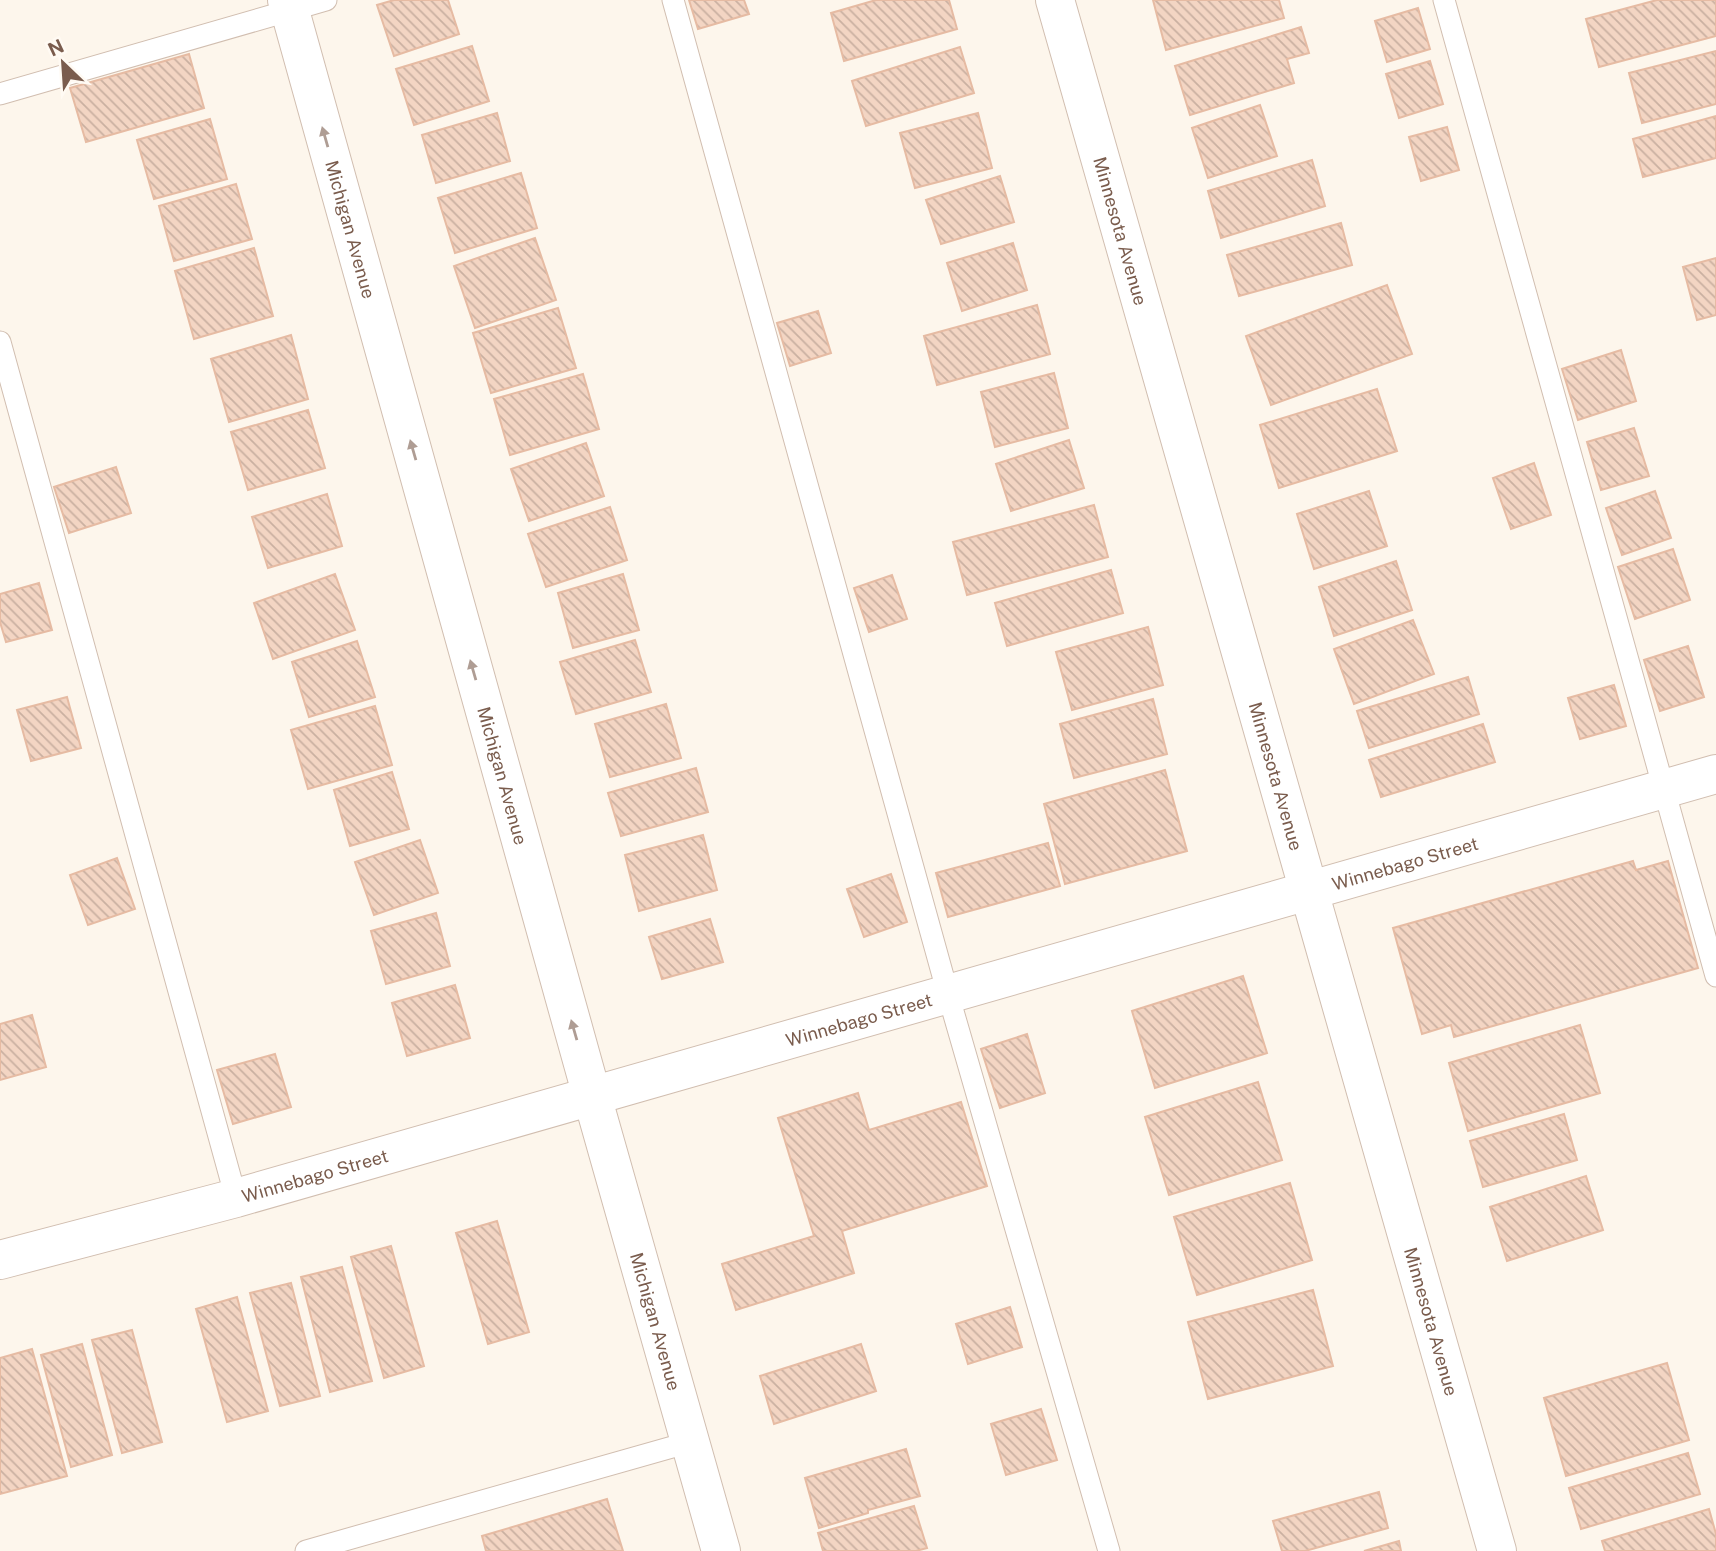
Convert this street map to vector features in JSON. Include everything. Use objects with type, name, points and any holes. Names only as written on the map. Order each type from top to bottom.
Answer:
[{"type":"street","name":"Minnesota Avenue","points":[[1055,0],[1497,1551]]},
{"type":"street","name":"Michigan Avenue","points":[[301,3],[592,1096],[721,1551]]},
{"type":"street","name":"Winnebago Street","points":[[0,1260],[236,1198],[1716,774]]},
{"type":"lane","points":[[673,0],[948,994],[1109,1551]]},
{"type":"lane","points":[[1444,0],[1716,976]]},
{"type":"lane","points":[[0,94],[301,3]]},
{"type":"lane","points":[[0,342],[236,1198]]},
{"type":"lane","points":[[306,1551],[340,1546],[690,1442]]},
{"type":"building","points":[[394,0],[448,0],[459,34],[394,56],[377,5]]},
{"type":"building","points":[[689,0],[744,0],[749,14],[698,29]]},
{"type":"building","points":[[876,0],[949,0],[957,29],[844,61],[831,13]]},
{"type":"building","points":[[1153,0],[1279,0],[1284,18],[1166,50]]},
{"type":"building","points":[[1657,0],[1716,0],[1716,36],[1599,67],[1586,19]]},
{"type":"building","points":[[1418,8],[1430,49],[1387,62],[1375,21]]},
{"type":"building","points":[[1301,27],[1309,53],[1287,59],[1294,83],[1190,115],[1175,66]]},
{"type":"building","points":[[472,46],[489,101],[414,125],[396,69]]},
{"type":"building","points":[[960,47],[974,93],[866,126],[852,81]]},
{"type":"building","points":[[1716,51],[1716,104],[1642,123],[1629,73]]},
{"type":"building","points":[[189,54],[204,108],[86,142],[70,88]]},
{"type":"building","points":[[1430,61],[1443,104],[1399,118],[1386,74]]},
{"type":"building","points":[[1260,105],[1277,156],[1208,178],[1192,128]]},
{"type":"building","points":[[497,113],[510,161],[436,183],[422,135]]},
{"type":"building","points":[[978,113],[992,168],[915,188],[900,133]]},
{"type":"building","points":[[1716,116],[1716,158],[1643,177],[1633,139]]},
{"type":"building","points":[[210,119],[227,179],[154,199],[137,140]]},
{"type":"building","points":[[1447,127],[1459,170],[1421,181],[1409,137]]},
{"type":"building","points":[[1312,160],[1325,206],[1221,238],[1208,191]]},
{"type":"building","points":[[521,173],[537,228],[455,253],[438,198]]},
{"type":"building","points":[[1000,176],[1014,222],[941,244],[926,200]]},
{"type":"building","points":[[236,184],[252,239],[174,261],[159,206]]},
{"type":"building","points":[[1341,223],[1352,265],[1239,296],[1227,255]]},
{"type":"building","points":[[535,238],[556,300],[475,328],[454,266]]},
{"type":"building","points":[[1013,243],[1027,290],[962,311],[947,263]]},
{"type":"building","points":[[254,248],[273,316],[194,339],[175,271]]},
{"type":"building","points":[[1716,258],[1716,315],[1697,320],[1683,267]]},
{"type":"building","points":[[1387,285],[1412,354],[1271,405],[1246,336]]},
{"type":"building","points":[[1037,305],[1050,354],[937,385],[924,336]]},
{"type":"building","points":[[558,308],[576,368],[491,393],[473,333]]},
{"type":"building","points":[[818,311],[831,353],[790,366],[777,323]]},
{"type":"building","points":[[291,335],[308,399],[229,422],[211,359]]},
{"type":"building","points":[[1621,350],[1636,401],[1578,420],[1562,369]]},
{"type":"building","points":[[1054,373],[1068,428],[995,447],[981,392]]},
{"type":"building","points":[[583,374],[599,429],[510,455],[494,399]]},
{"type":"building","points":[[1377,389],[1397,451],[1279,488],[1260,425]]},
{"type":"building","points":[[308,410],[325,468],[248,490],[231,432]]},
{"type":"building","points":[[1634,428],[1649,476],[1601,490],[1587,442]]},
{"type":"building","points":[[1069,440],[1084,488],[1011,511],[996,464]]},
{"type":"building","points":[[586,443],[604,496],[529,521],[511,469]]},
{"type":"building","points":[[1534,463],[1551,515],[1511,529],[1493,478]]},
{"type":"building","points":[[116,467],[131,513],[69,533],[54,487]]},
{"type":"building","points":[[1369,491],[1387,546],[1314,569],[1297,514]]},
{"type":"building","points":[[1655,491],[1671,538],[1622,555],[1606,508]]},
{"type":"building","points":[[327,494],[342,546],[268,568],[252,517]]},
{"type":"building","points":[[1094,505],[1108,557],[967,595],[953,542]]},
{"type":"building","points":[[610,507],[627,560],[546,587],[528,534]]},
{"type":"building","points":[[1673,549],[1690,600],[1635,619],[1618,567]]},
{"type":"building","points":[[1396,561],[1412,610],[1334,636],[1319,587]]},
{"type":"building","points":[[1111,570],[1123,613],[1007,646],[995,603]]},
{"type":"building","points":[[335,574],[355,630],[273,659],[254,603]]},
{"type":"building","points":[[623,574],[639,630],[573,648],[558,593]]},
{"type":"building","points":[[892,575],[907,619],[869,632],[854,588]]},
{"type":"building","points":[[39,583],[52,630],[6,642],[0,622],[0,594]]},
{"type":"building","points":[[1413,620],[1434,674],[1354,704],[1334,649]]},
{"type":"building","points":[[1148,627],[1163,685],[1072,710],[1056,652]]},
{"type":"building","points":[[635,640],[651,692],[576,714],[560,662]]},
{"type":"building","points":[[357,641],[375,697],[309,717],[292,662]]},
{"type":"building","points":[[1688,646],[1704,697],[1660,711],[1644,660]]},
{"type":"building","points":[[1468,677],[1479,714],[1369,748],[1357,711]]},
{"type":"building","points":[[1614,685],[1626,726],[1580,739],[1568,698]]},
{"type":"building","points":[[67,697],[81,748],[31,761],[17,710]]},
{"type":"building","points":[[1153,699],[1167,754],[1074,778],[1060,724]]},
{"type":"building","points":[[666,704],[681,758],[610,777],[595,724]]},
{"type":"building","points":[[375,706],[392,765],[308,789],[291,730]]},
{"type":"building","points":[[1483,724],[1495,762],[1381,797],[1369,760]]},
{"type":"building","points":[[696,768],[708,812],[621,836],[608,793]]},
{"type":"building","points":[[1165,770],[1187,851],[1065,884],[1044,804]]},
{"type":"building","points":[[392,772],[409,829],[350,846],[334,790]]},
{"type":"building","points":[[703,835],[717,890],[639,911],[625,855]]},
{"type":"building","points":[[420,840],[438,893],[374,915],[355,862]]},
{"type":"building","points":[[1048,843],[1060,886],[948,917],[936,873]]},
{"type":"building","points":[[117,858],[135,909],[88,925],[70,875]]},
{"type":"building","points":[[1633,861],[1636,870],[1668,861],[1698,968],[1454,1037],[1451,1025],[1422,1034],[1393,928]]},
{"type":"building","points":[[891,874],[907,922],[864,937],[847,889]]},
{"type":"building","points":[[436,913],[450,966],[386,984],[371,931]]},
{"type":"building","points":[[710,919],[723,962],[662,979],[649,937]]},
{"type":"building","points":[[1243,976],[1267,1053],[1155,1088],[1132,1011]]},
{"type":"building","points":[[455,985],[470,1038],[407,1056],[392,1003]]},
{"type":"building","points":[[32,1015],[46,1067],[0,1080],[0,1024]]},
{"type":"building","points":[[1580,1025],[1600,1093],[1468,1131],[1449,1063]]},
{"type":"building","points":[[1027,1034],[1045,1093],[1000,1108],[981,1049]]},
{"type":"building","points":[[275,1054],[291,1107],[233,1124],[217,1070]]},
{"type":"building","points":[[1258,1082],[1282,1160],[1169,1195],[1145,1117]]},
{"type":"building","points":[[858,1093],[869,1130],[961,1102],[987,1186],[842,1231],[854,1273],[736,1310],[722,1264],[814,1236],[778,1118]]},
{"type":"building","points":[[1564,1114],[1577,1160],[1483,1187],[1470,1141]]},
{"type":"building","points":[[1586,1176],[1603,1230],[1507,1261],[1490,1207]]},
{"type":"building","points":[[1290,1183],[1312,1260],[1197,1295],[1174,1217]]},
{"type":"building","points":[[497,1221],[529,1332],[488,1344],[456,1233]]},
{"type":"building","points":[[391,1246],[424,1366],[384,1378],[351,1257]]},
{"type":"building","points":[[342,1267],[372,1381],[330,1392],[301,1277]]},
{"type":"building","points":[[291,1283],[320,1396],[280,1406],[250,1293]]},
{"type":"building","points":[[1313,1290],[1333,1366],[1208,1399],[1188,1322]]},
{"type":"building","points":[[237,1297],[268,1411],[227,1422],[196,1309]]},
{"type":"building","points":[[1010,1307],[1022,1347],[968,1364],[956,1324]]},
{"type":"building","points":[[132,1330],[162,1442],[122,1453],[92,1340]]},
{"type":"building","points":[[82,1344],[112,1455],[71,1467],[41,1355]]},
{"type":"building","points":[[861,1344],[876,1391],[774,1424],[760,1376]]},
{"type":"building","points":[[32,1349],[67,1476],[0,1494],[0,1358]]},
{"type":"building","points":[[1667,1363],[1689,1440],[1566,1476],[1544,1398]]},
{"type":"building","points":[[1041,1409],[1057,1460],[1006,1475],[991,1424]]},
{"type":"building","points":[[906,1449],[920,1496],[868,1510],[868,1513],[819,1528],[805,1478]]},
{"type":"building","points":[[1688,1453],[1700,1494],[1581,1529],[1569,1488]]},
{"type":"building","points":[[1379,1492],[1388,1528],[1305,1551],[1282,1551],[1273,1521]]},
{"type":"building","points":[[607,1499],[623,1551],[486,1551],[482,1536]]},
{"type":"building","points":[[914,1506],[927,1548],[916,1551],[823,1551],[818,1533]]},
{"type":"building","points":[[1709,1509],[1716,1534],[1716,1551],[1605,1551],[1602,1541]]},
{"type":"building","points":[[1399,1541],[1401,1551],[1364,1551]]}]
